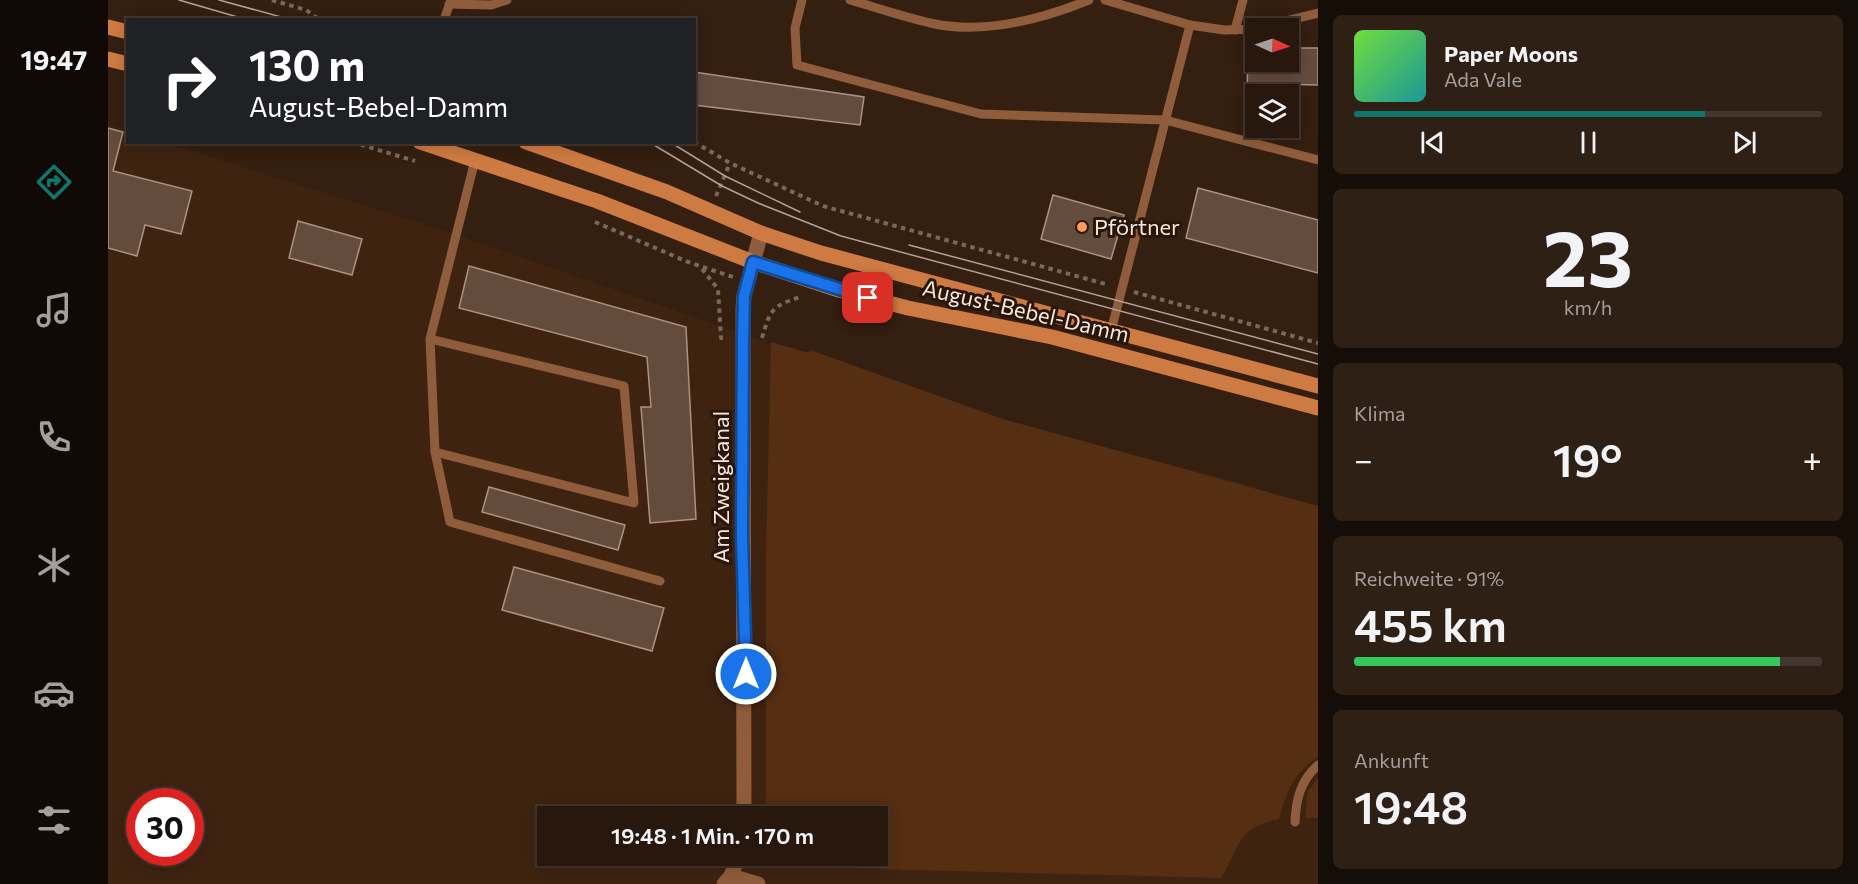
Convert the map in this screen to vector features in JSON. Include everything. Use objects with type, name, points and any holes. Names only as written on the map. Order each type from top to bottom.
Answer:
[{"type":"main road","points":[[108,27],[126,32]]},
{"type":"main road","points":[[108,59],[126,64]]},
{"type":"main road","name":"August-Bebel-Damm","points":[[426,144],[597,201],[753,262],[868,298],[1044,335],[1318,408]]},
{"type":"main road","name":"August-Bebel-Damm","points":[[532,144],[667,192],[761,233],[851,262],[1318,386]]},
{"type":"street","name":"Am Zweigkanal","points":[[744,806],[746,650],[742,535],[744,296],[761,233]]},
{"type":"street","points":[[734,866],[727,880],[758,884]]},
{"type":"lane","points":[[445,18],[450,2],[491,5],[507,0]]},
{"type":"lane","points":[[802,0],[795,28],[797,65],[981,114],[1165,120],[1318,160]]},
{"type":"lane","points":[[850,0],[936,24],[958,26],[1035,18],[1089,0]]},
{"type":"lane","points":[[1105,0],[1190,25],[1245,30]]},
{"type":"lane","points":[[1235,30],[1243,0]]},
{"type":"lane","points":[[1299,18],[1318,13]]},
{"type":"lane","points":[[1111,331],[1190,25]]},
{"type":"lane","points":[[475,160],[430,339],[435,452],[450,522],[660,581]]},
{"type":"lane","points":[[430,339],[624,386],[634,503],[435,452]]},
{"type":"lane","points":[[1295,822],[1299,792],[1308,775],[1318,765]]},
{"type":"path","points":[[272,0],[306,10],[317,18]]},
{"type":"path","name":"August-Bebel-Damm","points":[[696,143],[730,163],[823,206],[1099,282]]},
{"type":"path","points":[[358,144],[416,162]]},
{"type":"path","points":[[715,199],[730,163]]},
{"type":"path","points":[[591,220],[714,271]]},
{"type":"path","points":[[700,266],[718,289],[721,338],[726,338]]},
{"type":"path","name":"August-Bebel-Damm","points":[[1138,293],[1318,343]]},
{"type":"path","points":[[792,294],[812,300]]},
{"type":"path","points":[[759,339],[762,339],[768,316],[777,305],[801,297]]},
{"type":"shaded area","points":[[108,124],[126,130],[126,144],[170,144],[440,229],[959,409],[1249,485],[1318,514],[1318,884],[108,884]]},
{"type":"shaded area","points":[[771,342],[805,352],[813,351],[1003,419],[1318,506],[1318,757],[1297,776],[1285,800],[1279,819],[1255,827],[1247,833],[1221,878],[795,867],[793,866],[888,866],[888,806],[766,806],[766,552]]},
{"type":"shaded area","points":[[1318,778],[1318,818],[1305,818],[1308,791]]},
{"type":"building","points":[[1299,48],[1318,48],[1318,85],[1247,84],[1248,72],[1299,72]]},
{"type":"building","points":[[696,72],[864,97],[860,125],[696,105]]},
{"type":"building","points":[[108,128],[123,132],[113,171],[192,191],[181,234],[145,225],[137,256],[108,248]]},
{"type":"building","points":[[1198,188],[1318,220],[1318,273],[1186,238]]},
{"type":"building","name":"Pförtner","points":[[1053,195],[1124,215],[1111,259],[1041,239]]},
{"type":"building","points":[[298,221],[362,239],[352,275],[289,258]]},
{"type":"building","points":[[469,266],[686,327],[696,519],[650,523],[641,407],[651,407],[647,357],[459,308]]},
{"type":"building","points":[[489,487],[625,525],[618,550],[482,512]]},
{"type":"building","points":[[514,567],[664,608],[652,651],[502,610]]},
{"type":"tram line","points":[[179,0],[241,18]]},
{"type":"tram line","points":[[219,0],[285,18]]},
{"type":"tram line","points":[[652,144],[722,186],[841,236],[1318,364]]},
{"type":"tram line","points":[[673,144],[725,176],[800,212]]},
{"type":"tram line","points":[[909,245],[1318,354]]},
{"type":"place","name":"Pförtner","points":[[1082,227]]},
{"type":"route","points":[[746,674],[742,535],[743,339],[744,296],[753,262],[868,298]]}]
